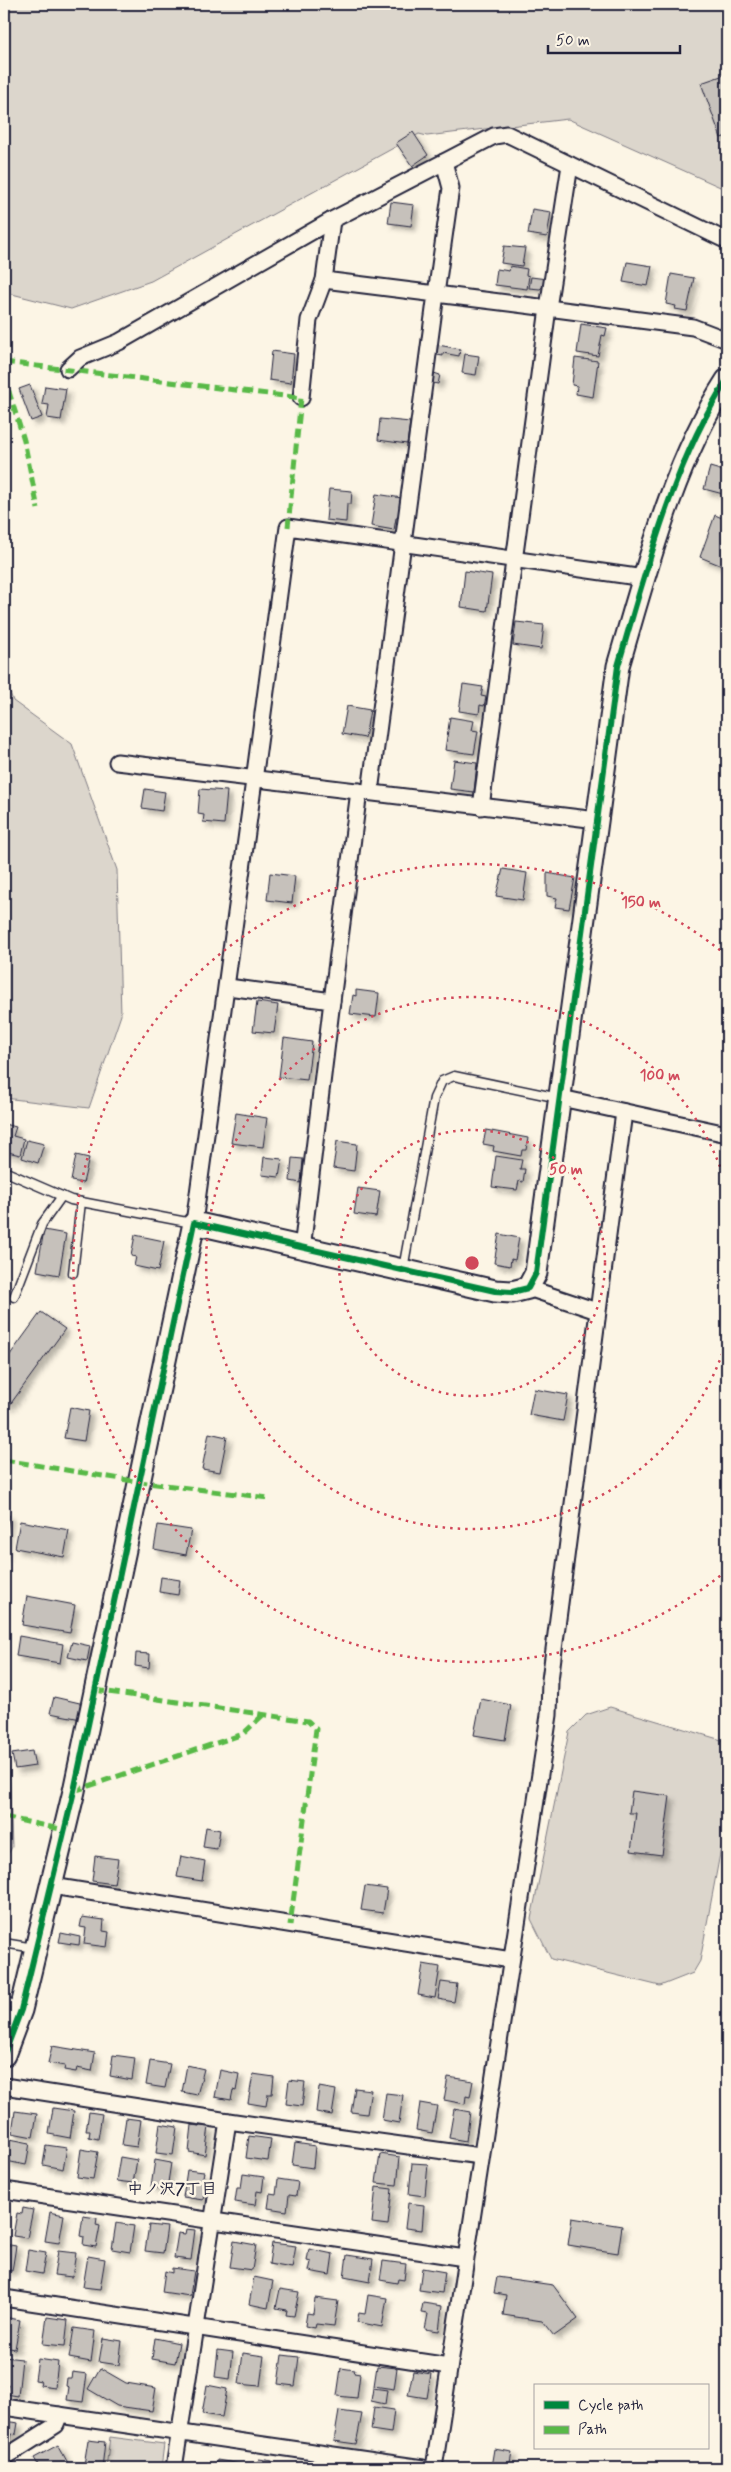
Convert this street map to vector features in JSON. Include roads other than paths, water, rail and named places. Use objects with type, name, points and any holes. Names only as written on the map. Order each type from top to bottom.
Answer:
[{"type":"street","points":[[68,369],[80,358],[119,342],[332,220],[494,136],[506,134],[727,241]]},
{"type":"street","points":[[302,1249],[332,1002],[403,542],[451,188],[444,162]]},
{"type":"street","points":[[481,807],[548,308],[570,165]]},
{"type":"street","points":[[301,398],[309,320],[324,280],[332,220]]},
{"type":"street","points":[[324,280],[693,327],[727,340]]},
{"type":"street","points":[[528,1288],[536,1273],[618,666],[644,578],[686,456],[727,380]]},
{"type":"street","points":[[4,2055],[12,2005],[36,1949],[52,1886],[194,1223],[228,987],[253,778],[288,527],[644,578]]},
{"type":"street","points":[[117,762],[597,820]]},
{"type":"street","points":[[228,987],[332,1002]]},
{"type":"street","points":[[561,1098],[727,1134]]},
{"type":"street","points":[[434,2468],[480,2156],[511,1960],[528,1868],[549,1714],[550,1680],[624,1112]]},
{"type":"street","points":[[194,1223],[302,1249],[495,1291],[512,1292],[528,1288],[597,1310]]},
{"type":"street","points":[[52,1886],[511,1960]]},
{"type":"street","points":[[4,2086],[228,2121],[480,2156]]},
{"type":"street","points":[[174,2468],[228,2121]]},
{"type":"street","points":[[4,2190],[465,2258]]},
{"type":"street","points":[[4,2298],[449,2366]]},
{"type":"street","points":[[4,2407],[423,2468]]},
{"type":"street","points":[[4,2458],[56,2425],[60,2415]]},
{"type":"lane","points":[[403,1271],[434,1098],[442,1081],[454,1076],[561,1098]]},
{"type":"lane","points":[[4,1172],[81,1202],[194,1223]]},
{"type":"lane","points":[[14,1297],[42,1224],[62,1196]]},
{"type":"lane","points":[[73,1273],[81,1202]]},
{"type":"lane","points":[[4,1944],[16,1944],[36,1949]]},
{"type":"waterway","points":[[724,4],[727,23]]},
{"type":"district","name":"中ノ沢7丁目","points":[[172,2189]]}]
